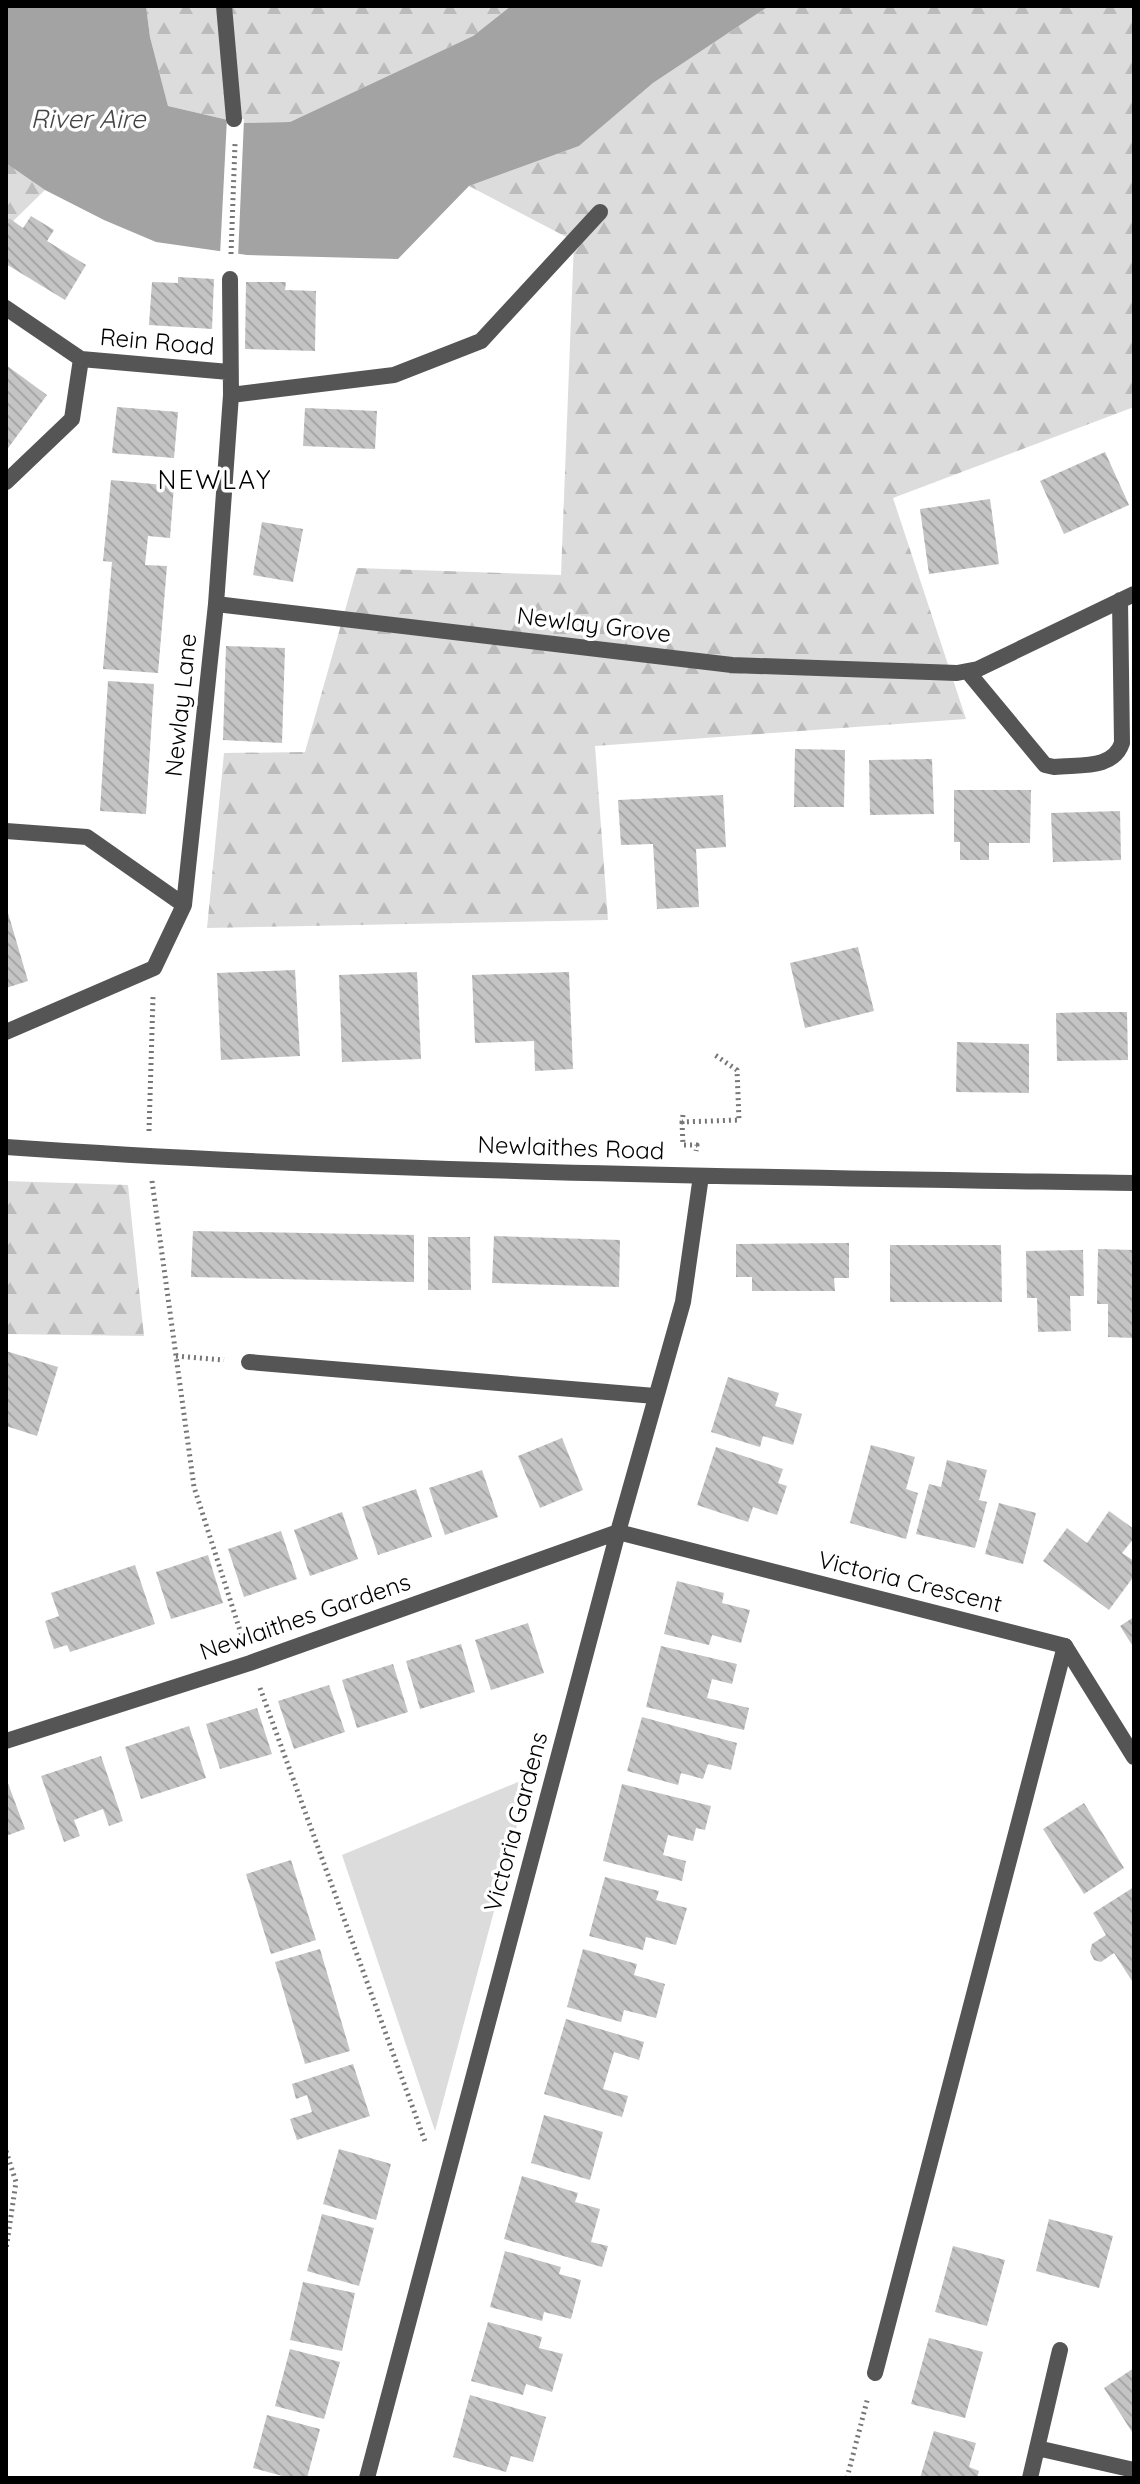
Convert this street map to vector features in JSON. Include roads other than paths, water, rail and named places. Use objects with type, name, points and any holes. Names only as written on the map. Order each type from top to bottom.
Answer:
[{"type":"street","points":[[224,6],[234,119]]},
{"type":"street","points":[[231,395],[394,375],[481,341],[600,212]]},
{"type":"street","name":"Newlay Lane","points":[[6,1032],[154,968],[184,905],[216,604],[231,395],[230,279]]},
{"type":"street","name":"Rein Road","points":[[6,308],[81,359],[229,372]]},
{"type":"street","name":"Rein Road","points":[[6,482],[72,419],[81,359]]},
{"type":"street","name":"Newlay Grove","points":[[216,604],[732,665],[968,672],[1127,597],[1122,743],[1118,754],[1110,761],[1054,767],[1045,765],[968,672]]},
{"type":"street","points":[[6,831],[87,837],[184,905]]},
{"type":"street","name":"Newlaithes Road","points":[[6,1147],[149,1157],[701,1176],[1134,1183]]},
{"type":"street","name":"Victoria Gardens","points":[[367,2478],[618,1532],[683,1302],[701,1176]]},
{"type":"street","points":[[249,1362],[655,1396]]},
{"type":"street","name":"Victoria Crescent","points":[[618,1532],[1065,1646]]},
{"type":"street","name":"Newlaithes Gardens","points":[[6,1741],[250,1663],[618,1532]]},
{"type":"street","points":[[1065,1646],[1134,1757]]},
{"type":"street","points":[[875,2373],[1065,1646]]},
{"type":"street","points":[[1030,2478],[1060,2350]]},
{"type":"street","points":[[1037,2448],[1134,2470]]},
{"type":"water","name":"River Aire","points":[[6,6],[146,6],[150,37],[168,106],[241,123],[290,122],[473,36],[511,6],[769,6],[653,83],[579,146],[469,186],[398,259],[247,255],[156,242],[45,190],[6,163]]},
{"type":"district","name":"NEWLAY","points":[[215,480]]}]
